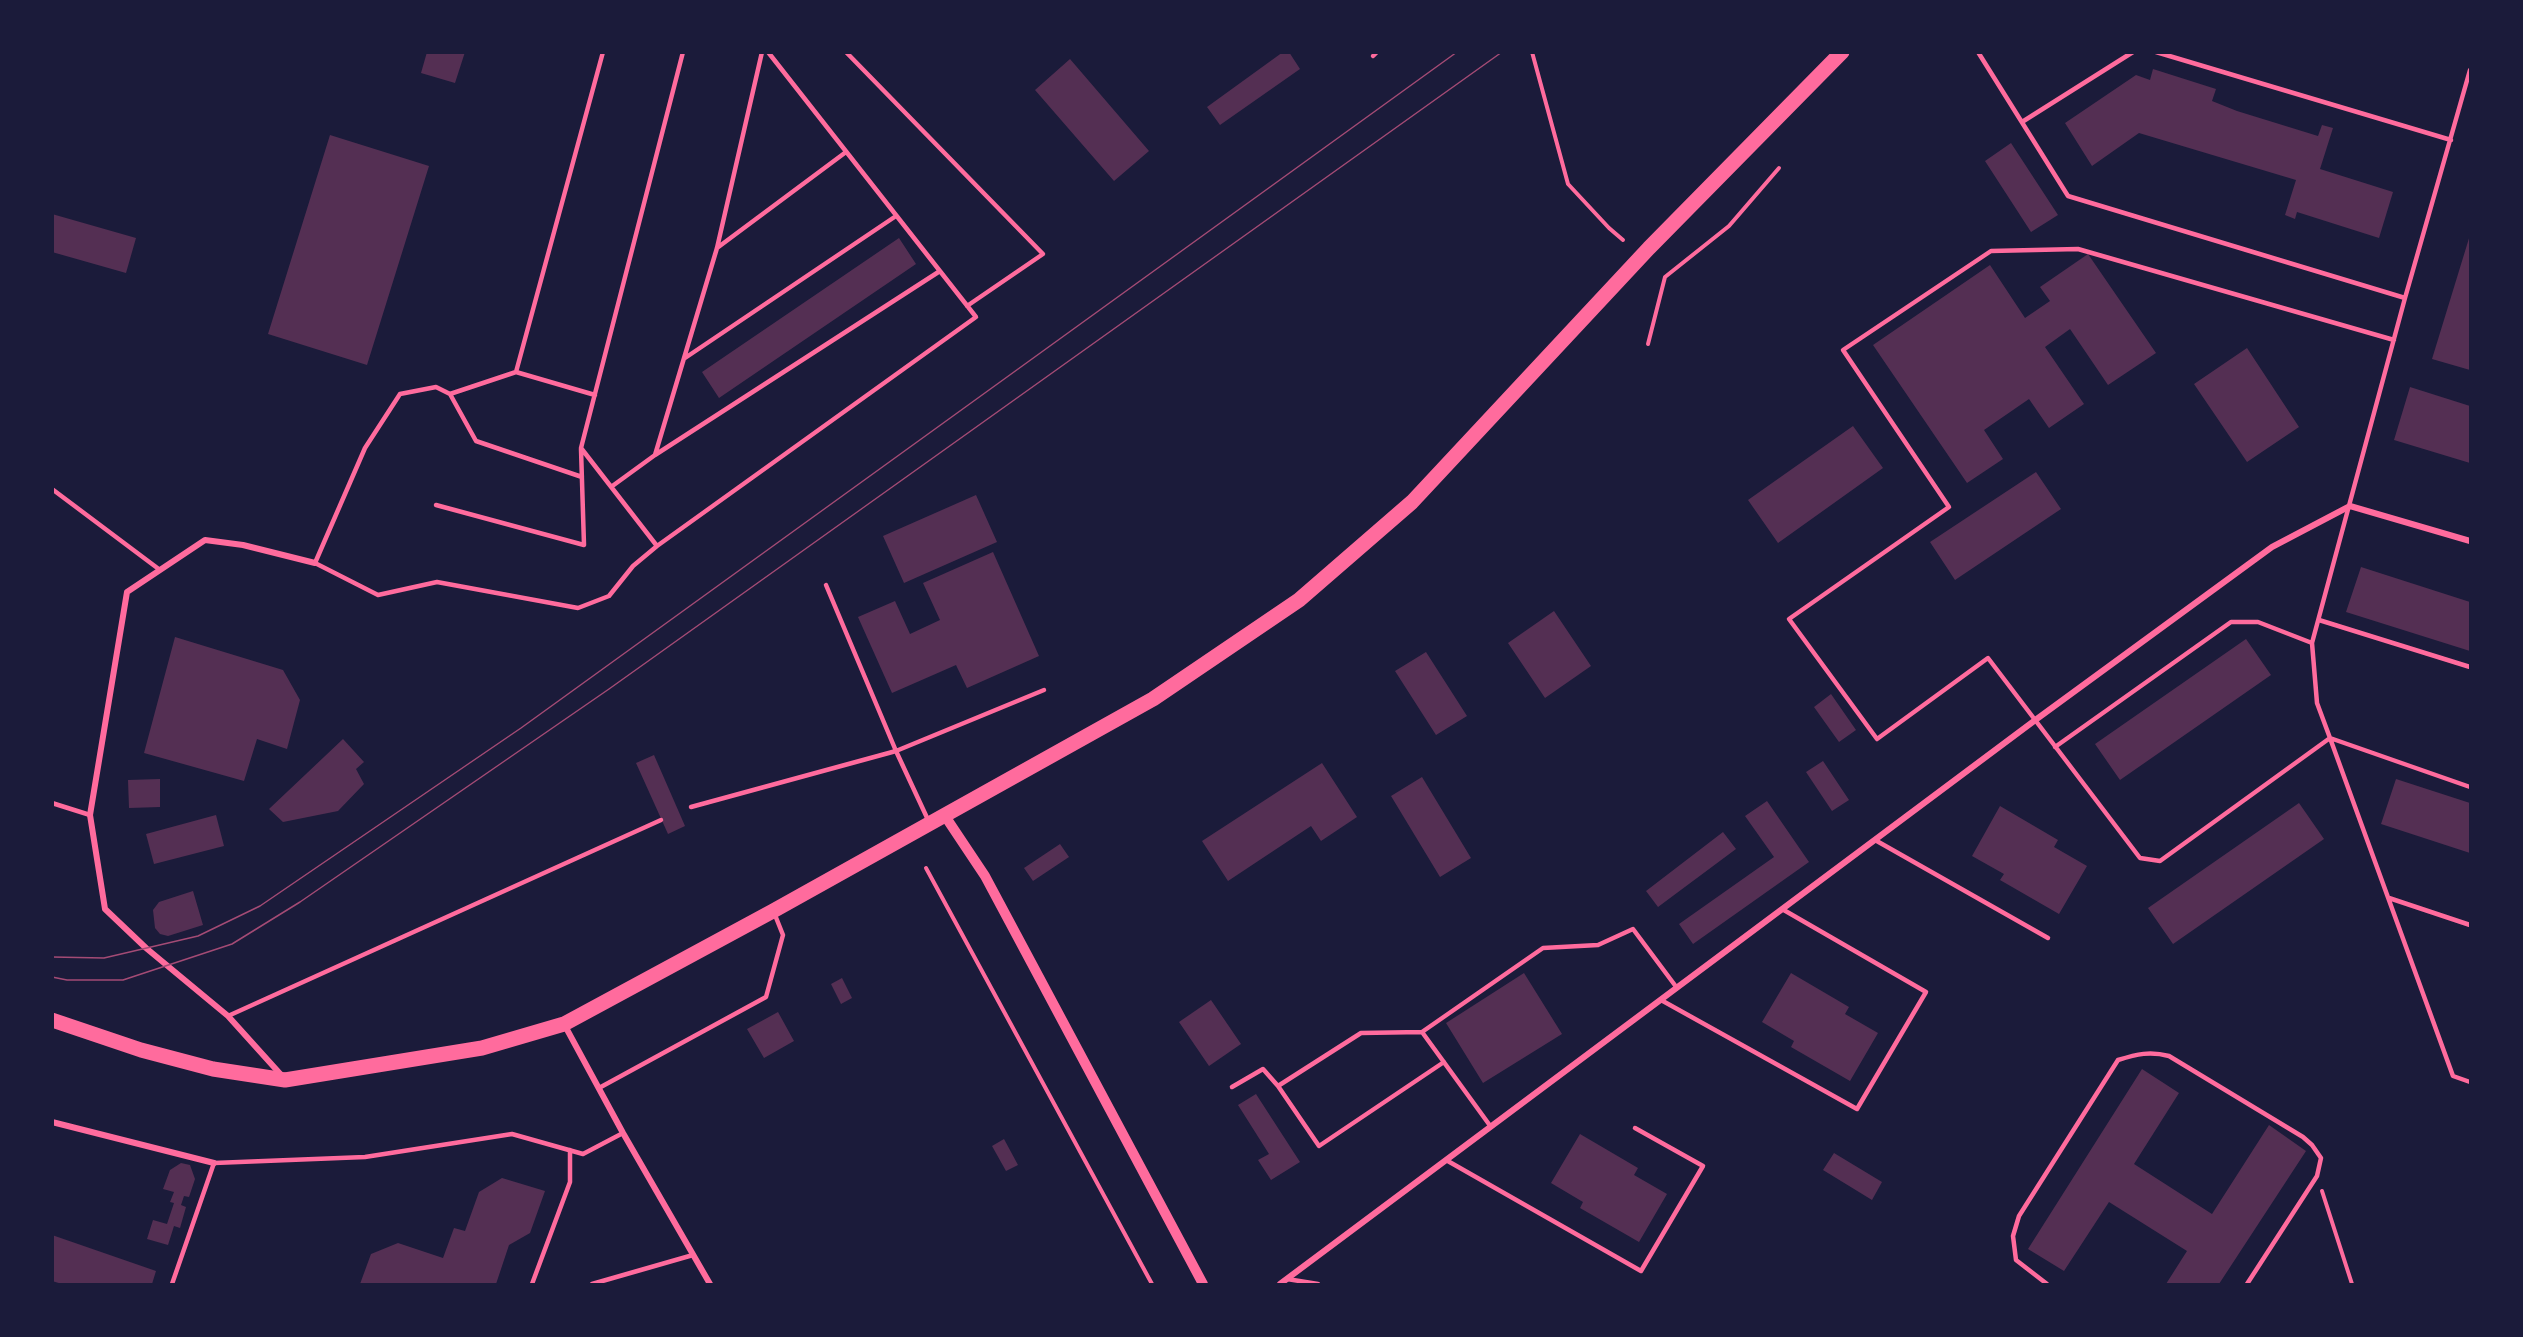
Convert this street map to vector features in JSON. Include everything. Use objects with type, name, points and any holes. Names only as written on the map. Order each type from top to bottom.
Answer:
[{"type":"main road","points":[[52,1020],[141,1050],[203,1066],[285,1080],[482,1048],[564,1024],[773,911],[1153,699],[1299,600],[1412,502],[1649,248],[1842,52]]},
{"type":"street","points":[[1280,1284],[2034,721],[2272,547],[2350,506],[2470,541]]},
{"type":"street","points":[[285,1080],[228,1016],[146,948],[105,909],[90,815],[127,592],[205,540],[243,545],[315,563]]},
{"type":"street","points":[[945,816],[985,876],[1203,1284]]},
{"type":"street","points":[[564,1024],[623,1133],[710,1284]]},
{"type":"street","points":[[52,1122],[214,1163]]},
{"type":"lane","points":[[516,372],[603,52]]},
{"type":"lane","points":[[436,505],[584,545],[581,448],[683,52]]},
{"type":"lane","points":[[655,455],[717,248],[762,52]]},
{"type":"lane","points":[[582,477],[476,441],[450,394],[436,387],[400,394],[365,447],[315,563],[378,595],[437,582],[578,608],[609,596],[633,566],[657,546],[976,317],[768,52]]},
{"type":"lane","points":[[846,52],[1043,254],[967,306]]},
{"type":"lane","points":[[1978,52],[2068,196],[2405,298]]},
{"type":"lane","points":[[2022,122],[2133,52]]},
{"type":"lane","points":[[2156,52],[2451,140]]},
{"type":"lane","points":[[2470,70],[2405,298],[2312,643],[2318,704],[2330,738],[2453,1076],[2470,1082]]},
{"type":"lane","points":[[717,248],[846,152]]},
{"type":"lane","points":[[685,358],[897,216]]},
{"type":"lane","points":[[2330,738],[2160,861],[2140,858],[1988,658],[1877,739],[1789,619],[1949,507],[1843,350],[1991,251],[2078,249],[2394,340]]},
{"type":"lane","points":[[611,487],[655,455],[940,271]]},
{"type":"lane","points":[[450,394],[516,372],[595,395]]},
{"type":"lane","points":[[581,448],[657,546]]},
{"type":"lane","points":[[52,489],[160,570]]},
{"type":"lane","points":[[826,585],[930,825]]},
{"type":"lane","points":[[2319,620],[2470,667]]},
{"type":"lane","points":[[2055,747],[2231,622],[2258,622],[2312,643]]},
{"type":"lane","points":[[692,807],[896,751],[1044,690]]},
{"type":"lane","points":[[2330,738],[2470,787]]},
{"type":"lane","points":[[52,803],[90,815]]},
{"type":"lane","points":[[228,1016],[661,820]]},
{"type":"lane","points":[[1875,840],[2048,938]]},
{"type":"lane","points":[[2389,898],[2470,925]]},
{"type":"lane","points":[[1661,1000],[1857,1108],[1926,992],[1782,909]]},
{"type":"lane","points":[[599,1088],[766,997],[783,935],[773,911]]},
{"type":"lane","points":[[1278,1086],[1361,1033],[1422,1032],[1543,948],[1598,945],[1634,929],[1677,988]]},
{"type":"lane","points":[[1422,1032],[1491,1127]]},
{"type":"lane","points":[[2047,1284],[2016,1260],[2013,1236],[2019,1216],[2118,1060],[2155,1052],[2169,1056],[2303,1137],[2321,1158],[2317,1176],[2247,1284]]},
{"type":"lane","points":[[1232,1087],[1263,1069],[1278,1086],[1319,1146],[1444,1062]]},
{"type":"lane","points":[[1446,1160],[1641,1272],[1703,1167],[1635,1128]]},
{"type":"lane","points":[[172,1284],[214,1163],[365,1157],[512,1134],[583,1154],[623,1133]]},
{"type":"lane","points":[[532,1284],[570,1182],[570,1150]]},
{"type":"lane","points":[[592,1284],[693,1256]]},
{"type":"lane","points":[[1287,1279],[1318,1284]]},
{"type":"path","points":[[1532,52],[1568,184],[1623,240]]},
{"type":"path","points":[[1648,344],[1665,277],[1729,226],[1779,168]]},
{"type":"path","points":[[926,868],[1152,1284]]},
{"type":"path","points":[[2317,1176],[2340,1240],[2352,1284]]},
{"type":"building","points":[[427,52],[465,52],[455,83],[421,73]]},
{"type":"building","points":[[1283,52],[1289,52],[1300,69],[1220,125],[1207,107]]},
{"type":"building","points":[[1070,59],[1149,151],[1114,181],[1035,90]]},
{"type":"building","points":[[2153,69],[2216,89],[2212,101],[2237,111],[2318,136],[2322,125],[2333,128],[2320,169],[2393,192],[2379,238],[2297,212],[2295,219],[2285,215],[2296,180],[2139,133],[2092,166],[2065,123],[2136,75],[2150,80]]},
{"type":"building","points":[[330,135],[429,166],[367,365],[268,334]]},
{"type":"building","points":[[2011,143],[2058,215],[2031,232],[1985,161]]},
{"type":"building","points":[[52,214],[136,238],[126,273],[52,252]]},
{"type":"building","points":[[2470,235],[2470,370],[2432,359]]},
{"type":"building","points":[[899,238],[916,264],[719,398],[702,372]]},
{"type":"building","points":[[2088,254],[2156,353],[2108,385],[2070,329],[2045,347],[2084,404],[2049,428],[2029,399],[1984,430],[2003,459],[1967,483],[1873,345],[1990,265],[2025,318],[2050,301],[2040,287]]},
{"type":"building","points":[[2247,348],[2299,427],[2247,462],[2194,384]]},
{"type":"building","points":[[2410,387],[2470,406],[2470,463],[2394,440]]},
{"type":"building","points":[[1853,426],[1883,468],[1778,543],[1748,500]]},
{"type":"building","points":[[2036,472],[2061,509],[1955,580],[1930,542]]},
{"type":"building","points":[[976,495],[997,542],[904,583],[883,536]]},
{"type":"building","points":[[993,552],[1039,656],[967,688],[956,665],[892,693],[858,617],[895,601],[910,634],[940,620],[923,583]]},
{"type":"building","points":[[2361,567],[2470,602],[2470,651],[2346,612]]},
{"type":"building","points":[[1554,611],[1591,666],[1545,698],[1508,643]]},
{"type":"building","points":[[175,637],[283,670],[300,700],[287,749],[257,739],[244,781],[144,753]]},
{"type":"building","points":[[2246,639],[2271,675],[2120,780],[2095,744]]},
{"type":"building","points":[[1426,652],[1467,716],[1436,735],[1395,671]]},
{"type":"building","points":[[1831,694],[1856,730],[1839,742],[1814,707]]},
{"type":"building","points":[[343,739],[364,762],[356,769],[364,784],[338,811],[283,822],[269,809]]},
{"type":"building","points":[[654,755],[685,826],[668,834],[636,763]]},
{"type":"building","points":[[1823,761],[1849,800],[1832,811],[1806,772]]},
{"type":"building","points":[[1322,763],[1357,817],[1321,841],[1311,826],[1228,881],[1202,841]]},
{"type":"building","points":[[1422,777],[1471,858],[1440,877],[1391,796]]},
{"type":"building","points":[[160,779],[160,807],[129,808],[128,780]]},
{"type":"building","points":[[2396,779],[2470,803],[2470,853],[2381,824]]},
{"type":"building","points":[[1767,801],[1809,862],[1693,944],[1679,924],[1774,857],[1745,816]]},
{"type":"building","points":[[2299,803],[2324,839],[2173,944],[2148,908]]},
{"type":"building","points":[[2000,806],[2058,840],[2054,847],[2087,866],[2059,914],[2000,880],[2004,874],[1972,856]]},
{"type":"building","points":[[216,815],[224,846],[154,864],[146,834]]},
{"type":"building","points":[[1723,832],[1736,849],[1658,907],[1646,891]]},
{"type":"building","points":[[1060,844],[1069,857],[1033,881],[1024,868]]},
{"type":"building","points":[[193,891],[203,925],[168,936],[160,934],[155,928],[153,910],[159,902]]},
{"type":"building","points":[[1524,973],[1562,1034],[1483,1083],[1446,1023]]},
{"type":"building","points":[[1791,973],[1849,1007],[1845,1014],[1878,1033],[1850,1081],[1791,1047],[1794,1041],[1762,1022]]},
{"type":"building","points":[[842,978],[852,998],[841,1004],[831,984]]},
{"type":"building","points":[[1211,1000],[1241,1044],[1209,1066],[1179,1022]]},
{"type":"building","points":[[778,1012],[794,1041],[764,1058],[747,1029]]},
{"type":"building","points":[[2142,1069],[2179,1093],[2134,1164],[2212,1214],[2269,1125],[2306,1151],[2219,1284],[2166,1284],[2187,1251],[2109,1202],[2064,1271],[2028,1249]]},
{"type":"building","points":[[1256,1094],[1300,1162],[1271,1180],[1258,1160],[1269,1154],[1238,1105]]},
{"type":"building","points":[[1580,1134],[1638,1168],[1634,1175],[1667,1194],[1639,1242],[1580,1208],[1583,1202],[1551,1183]]},
{"type":"building","points":[[1004,1139],[1018,1165],[1006,1171],[992,1146]]},
{"type":"building","points":[[1834,1153],[1882,1182],[1872,1200],[1823,1170]]},
{"type":"building","points":[[181,1163],[190,1165],[195,1179],[189,1197],[184,1196],[181,1205],[186,1207],[180,1228],[174,1226],[168,1245],[147,1239],[153,1220],[167,1224],[174,1203],[170,1202],[174,1192],[163,1189],[170,1170]]},
{"type":"building","points":[[502,1178],[545,1191],[530,1233],[509,1245],[496,1284],[360,1284],[371,1254],[398,1243],[443,1258],[454,1228],[465,1231],[479,1192]]},
{"type":"building","points":[[52,1235],[156,1271],[152,1284],[62,1284],[52,1281]]},
{"type":"tram line","points":[[52,957],[104,958],[198,936],[260,906],[521,728],[1457,52]]},
{"type":"tram line","points":[[52,977],[67,980],[123,980],[232,944],[300,902],[609,689],[1502,52]]}]
